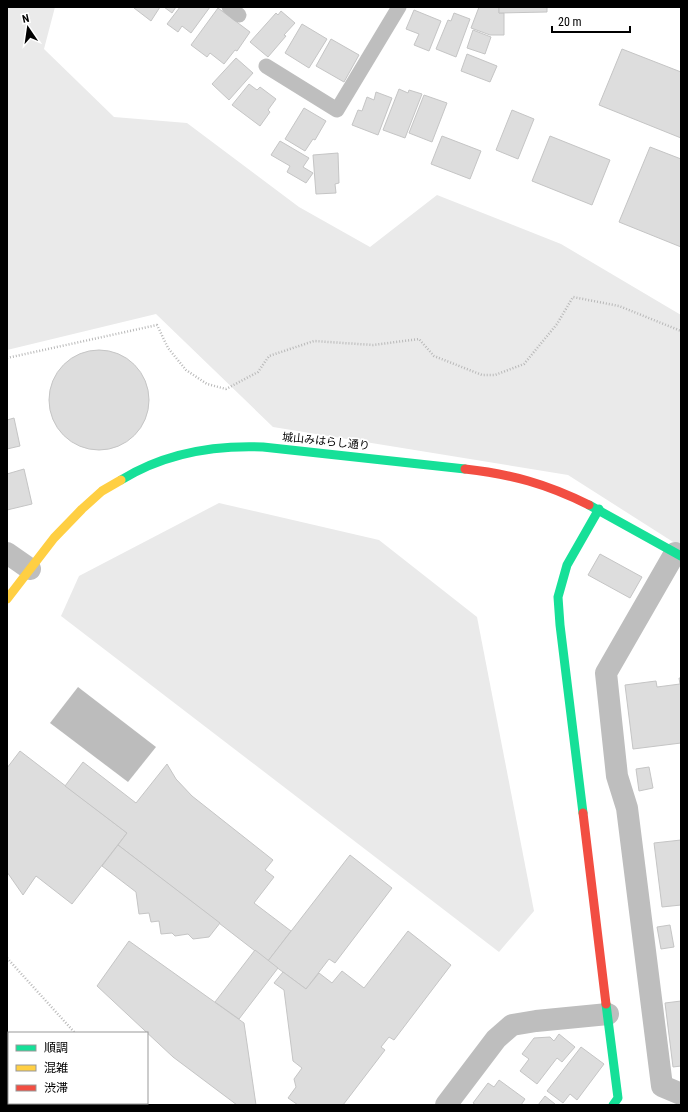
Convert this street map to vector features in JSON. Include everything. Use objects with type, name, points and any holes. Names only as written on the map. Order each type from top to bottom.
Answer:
[{"type":"street","name":"城山みはらし通り","points":[[7,599],[54,538],[102,491],[127,476],[157,462],[191,452],[237,446],[292,449],[494,472],[521,478],[549,487],[599,509],[678,554]]},
{"type":"street","points":[[599,509],[567,565],[558,597],[561,633],[618,1098],[613,1105]]},
{"type":"street","points":[[7,553],[30,569]]},
{"type":"street","points":[[678,554],[606,672],[617,776],[627,808],[662,1086],[681,1094]]},
{"type":"street","points":[[446,1105],[496,1039],[512,1025],[536,1021],[608,1014]]},
{"type":"lane","points":[[266,66],[337,110],[399,7]]},
{"type":"path","points":[[7,358],[157,325],[168,348],[186,370],[207,384],[226,389],[258,372],[269,356],[314,341],[374,346],[419,339],[434,356],[482,375],[495,375],[524,364],[557,324],[573,297],[619,306],[681,331]]},
{"type":"path","points":[[7,958],[74,1032]]},
{"type":"shaded area","points":[[7,7],[55,7],[44,49],[114,117],[187,123],[299,207],[370,247],[437,195],[561,244],[681,315],[681,547],[568,475],[273,427],[156,314],[7,350]]},
{"type":"shaded area","points":[[219,503],[379,540],[477,617],[534,911],[499,952],[61,616],[79,576]]},
{"type":"shaded area","points":[[78,687],[156,747],[128,782],[50,723]]},
{"type":"building","points":[[134,7],[160,7],[151,21]]},
{"type":"building","points":[[164,7],[176,7],[172,13]]},
{"type":"building","points":[[180,7],[210,7],[191,33],[182,26],[178,32],[167,24]]},
{"type":"building","points":[[479,7],[499,7],[499,13],[504,13],[504,35],[490,35],[471,28]]},
{"type":"building","points":[[499,7],[547,7],[547,12],[499,13]]},
{"type":"building","points":[[218,8],[250,32],[237,51],[235,50],[224,64],[210,53],[207,57],[191,45]]},
{"type":"building","points":[[414,10],[441,21],[429,51],[414,45],[419,34],[406,29]]},
{"type":"building","points":[[281,11],[295,23],[268,57],[250,42],[276,13],[278,15]]},
{"type":"building","points":[[454,13],[470,19],[456,57],[436,49],[448,20],[451,21]]},
{"type":"building","points":[[302,24],[327,39],[309,68],[285,53]]},
{"type":"building","points":[[473,30],[491,37],[485,54],[467,48]]},
{"type":"building","points":[[331,39],[359,55],[344,82],[316,66]]},
{"type":"building","points":[[622,49],[681,72],[681,138],[599,105]]},
{"type":"building","points":[[467,54],[497,66],[490,82],[461,71]]},
{"type":"building","points":[[236,58],[253,73],[229,100],[212,84]]},
{"type":"building","points":[[249,84],[257,90],[260,87],[276,99],[268,110],[270,112],[260,126],[232,105]]},
{"type":"building","points":[[399,89],[408,93],[409,90],[422,94],[405,138],[383,130]]},
{"type":"building","points":[[376,92],[392,98],[378,135],[352,125],[358,110],[362,111],[367,97],[374,100]]},
{"type":"building","points":[[424,95],[447,103],[432,142],[409,133]]},
{"type":"building","points":[[304,108],[326,121],[315,140],[313,139],[305,151],[285,139]]},
{"type":"building","points":[[512,110],[534,119],[518,159],[496,150]]},
{"type":"building","points":[[442,136],[481,151],[470,179],[431,164]]},
{"type":"building","points":[[550,136],[610,160],[592,205],[532,181]]},
{"type":"building","points":[[280,141],[309,158],[303,167],[313,173],[306,183],[287,172],[290,166],[271,155]]},
{"type":"building","points":[[650,147],[681,159],[681,247],[619,222]]},
{"type":"building","points":[[338,153],[339,183],[335,184],[336,193],[316,194],[313,155]]},
{"type":"building","points":[[99,350],[109,351],[127,358],[141,372],[148,390],[148,410],[141,428],[127,442],[109,449],[99,450],[89,449],[71,442],[57,428],[50,410],[49,400],[50,390],[57,372],[71,358],[89,351]]},
{"type":"building","points":[[14,418],[20,446],[7,449],[7,420]]},
{"type":"building","points":[[24,469],[32,504],[7,510],[7,474]]},
{"type":"building","points":[[600,554],[642,577],[630,598],[588,575]]},
{"type":"building","points":[[679,678],[681,678],[681,743],[633,749],[625,685],[656,681],[657,687],[680,684]]},
{"type":"building","points":[[20,751],[127,833],[72,904],[36,876],[23,895],[7,872],[7,768]]},
{"type":"building","points":[[83,762],[136,803],[167,764],[176,779],[192,796],[273,860],[265,870],[274,877],[254,903],[291,931],[268,961],[118,845],[127,833],[65,786]]},
{"type":"building","points":[[649,767],[653,788],[639,791],[636,769]]},
{"type":"building","points":[[681,840],[681,905],[662,907],[654,843]]},
{"type":"building","points":[[118,845],[220,923],[209,937],[193,939],[188,934],[175,936],[172,933],[161,934],[159,921],[151,922],[149,913],[139,914],[136,892],[102,866]]},
{"type":"building","points":[[350,855],[392,888],[335,963],[329,959],[306,989],[268,961]]},
{"type":"building","points":[[670,925],[674,947],[661,949],[657,927]]},
{"type":"building","points":[[408,931],[451,965],[394,1040],[389,1037],[381,1047],[385,1050],[343,1105],[298,1105],[288,1098],[296,1087],[294,1079],[302,1068],[293,1061],[284,990],[274,983],[283,972],[306,989],[319,973],[332,983],[342,971],[364,988]]},
{"type":"building","points":[[129,941],[244,1023],[256,1105],[237,1105],[173,1057],[148,1032],[97,986]]},
{"type":"building","points":[[255,950],[278,968],[239,1019],[215,1002]]},
{"type":"building","points":[[681,1001],[681,1066],[673,1067],[665,1003]]},
{"type":"building","points":[[559,1034],[575,1047],[562,1062],[557,1058],[537,1084],[520,1071],[529,1059],[522,1054],[534,1038],[550,1037],[554,1041]]},
{"type":"building","points":[[581,1047],[604,1064],[577,1100],[570,1094],[563,1103],[547,1091]]},
{"type":"building","points":[[7,1071],[8,1104],[47,1104],[7,1105]]},
{"type":"building","points":[[499,1080],[525,1099],[521,1105],[476,1105],[473,1103],[488,1083],[494,1087]]},
{"type":"building","points":[[545,1096],[555,1104],[538,1105]]},
{"type":"traffic: fast","points":[[121,480],[154,464],[189,453],[245,447],[263,447],[465,469]]},
{"type":"traffic: fast","points":[[589,505],[681,556]]},
{"type":"traffic: fast","points":[[583,813],[560,625],[558,597],[567,565],[599,509]]},
{"type":"traffic: fast","points":[[606,1004],[618,1098],[613,1105]]},
{"type":"traffic: slow","points":[[7,599],[54,538],[102,491],[121,480]]},
{"type":"traffic: jam","points":[[465,469],[498,474],[528,481],[558,491],[589,505]]},
{"type":"traffic: jam","points":[[583,813],[606,1004]]}]
